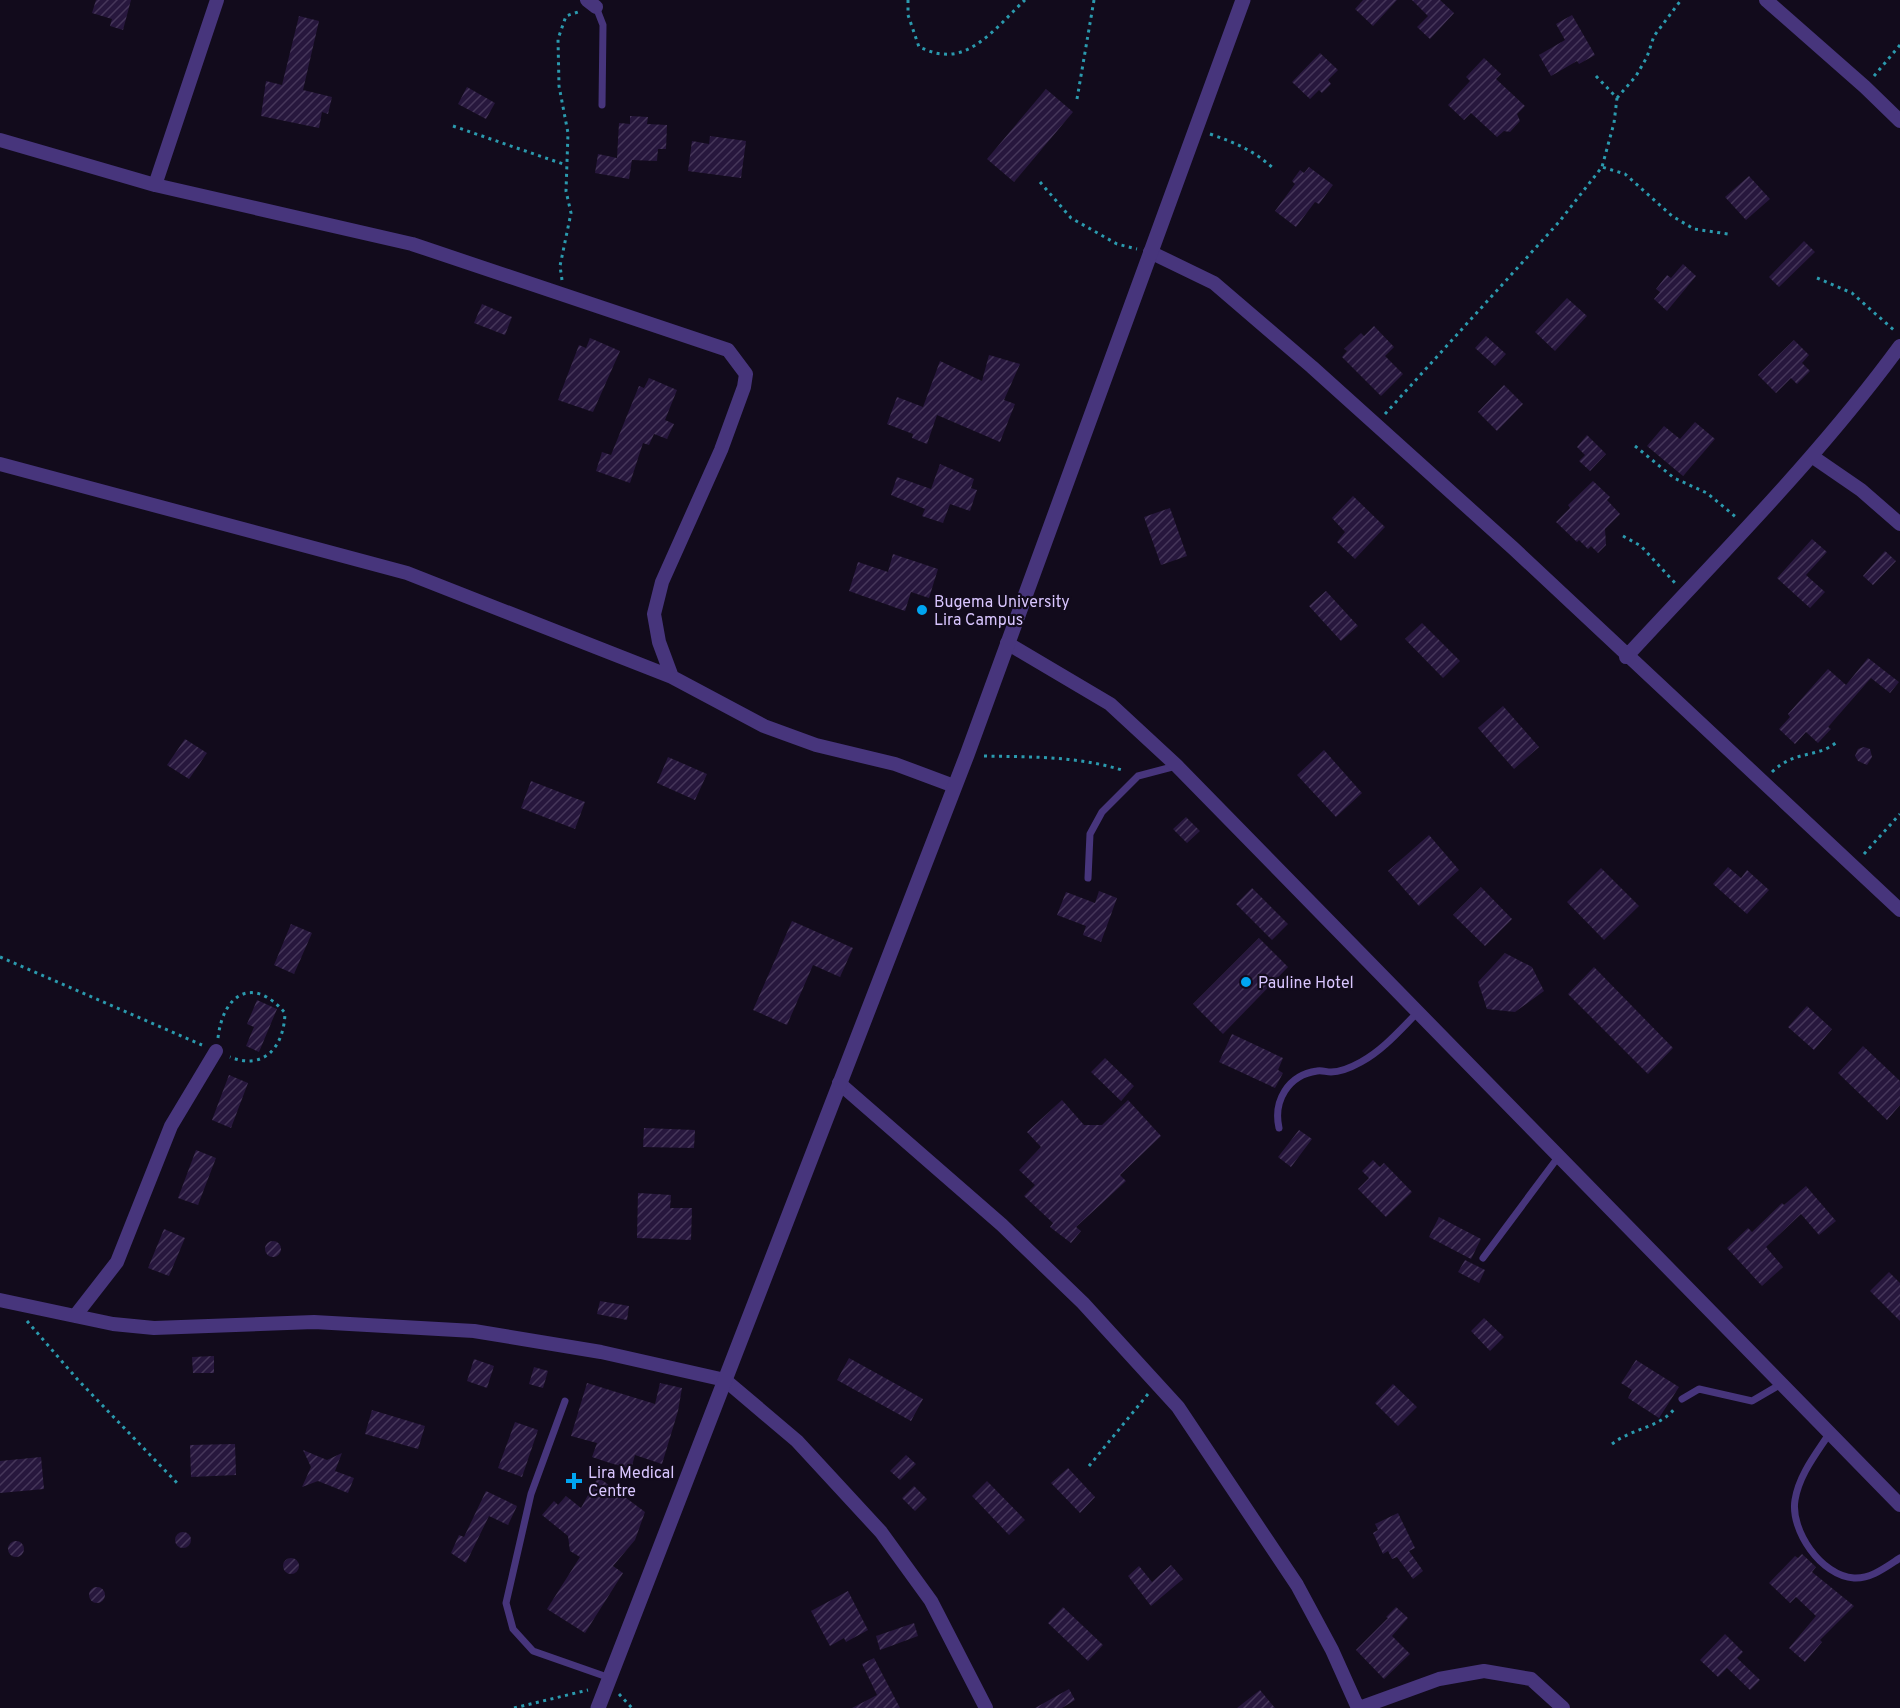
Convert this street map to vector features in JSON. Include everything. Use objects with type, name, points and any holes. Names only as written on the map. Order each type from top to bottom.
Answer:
[{"type":"street","points":[[154,185],[217,0]]},
{"type":"street","points":[[598,1708],[967,755],[1243,0]]},
{"type":"street","points":[[1766,0],[1900,121]]},
{"type":"street","points":[[0,140],[154,185],[411,244],[728,350],[746,374],[744,387],[721,450],[662,582],[654,614],[659,642],[672,677]]},
{"type":"street","points":[[1150,252],[1214,283],[1376,424],[1900,910]]},
{"type":"street","points":[[1626,657],[1813,457],[1855,408],[1900,346]]},
{"type":"street","points":[[1813,457],[1861,490],[1900,524]]},
{"type":"street","points":[[0,464],[406,573],[672,677],[764,726],[826,747],[895,764],[954,786]]},
{"type":"street","points":[[1007,644],[1110,704],[1177,766],[1900,1505]]},
{"type":"street","points":[[75,1316],[117,1263],[171,1126],[216,1051]]},
{"type":"street","points":[[839,1083],[1002,1225],[1083,1303],[1178,1407],[1221,1468],[1297,1585],[1332,1650],[1358,1708],[1439,1679],[1484,1671],[1532,1679],[1563,1708]]},
{"type":"street","points":[[6,1302],[113,1324],[154,1328],[314,1322],[474,1331],[601,1352],[725,1380],[797,1441],[850,1496],[888,1541],[931,1601],[986,1708]]},
{"type":"lane","points":[[591,4],[603,25],[602,105]]},
{"type":"lane","points":[[1088,878],[1090,834],[1102,812],[1138,776],[1177,766]]},
{"type":"lane","points":[[1279,1128],[1276,1107],[1288,1086],[1302,1075],[1319,1070],[1339,1071],[1362,1062],[1385,1044],[1417,1013]]},
{"type":"lane","points":[[1483,1258],[1559,1156]]},
{"type":"lane","points":[[1682,1399],[1699,1389],[1752,1401],[1781,1384]]},
{"type":"lane","points":[[565,1401],[531,1494],[506,1603],[513,1629],[533,1651],[608,1682]]},
{"type":"lane","points":[[1829,1434],[1800,1483],[1795,1499],[1794,1516],[1798,1532],[1807,1546],[1835,1571],[1853,1578],[1872,1575],[1900,1558]]},
{"type":"path","points":[[908,0],[908,15],[919,47],[944,55],[970,48],[990,35],[1025,0]]},
{"type":"path","points":[[1077,99],[1094,0]]},
{"type":"path","points":[[1376,424],[1559,222],[1602,167],[1614,123],[1617,98],[1636,75],[1647,57],[1654,36],[1681,0]]},
{"type":"path","points":[[563,294],[560,266],[571,213],[566,190],[568,133],[559,86],[558,39],[566,16],[591,4]]},
{"type":"path","points":[[1865,87],[1900,45]]},
{"type":"path","points":[[1596,76],[1617,98]]},
{"type":"path","points":[[453,126],[566,165]]},
{"type":"path","points":[[1197,129],[1243,145],[1259,155],[1275,170]]},
{"type":"path","points":[[1602,167],[1625,174],[1672,216],[1694,229],[1728,234]]},
{"type":"path","points":[[1040,182],[1071,218],[1117,244],[1150,252]]},
{"type":"path","points":[[1817,278],[1852,294],[1900,336]]},
{"type":"path","points":[[1635,446],[1674,478],[1707,493],[1747,528]]},
{"type":"path","points":[[1623,536],[1641,546],[1660,564],[1684,593]]},
{"type":"path","points":[[1762,782],[1784,760],[1803,753],[1828,750],[1837,742]]},
{"type":"path","points":[[967,755],[1075,758],[1098,762],[1138,776]]},
{"type":"path","points":[[1852,867],[1900,814]]},
{"type":"path","points":[[0,957],[216,1051],[241,1061],[259,1060],[276,1048],[285,1030],[285,1013],[274,1000],[258,993],[242,994],[230,1001],[220,1020],[216,1051]]},
{"type":"path","points":[[6,1302],[179,1485]]},
{"type":"path","points":[[1089,1466],[1157,1383]]},
{"type":"path","points":[[1612,1444],[1623,1436],[1661,1422],[1682,1399]]},
{"type":"path","points":[[514,1708],[608,1682]]},
{"type":"building","points":[[96,0],[131,0],[123,30],[110,26],[112,19],[92,13]]},
{"type":"building","points":[[1363,0],[1397,0],[1373,26],[1355,9]]},
{"type":"building","points":[[1412,0],[1440,0],[1454,13],[1430,39],[1417,27],[1428,16]]},
{"type":"building","points":[[1572,15],[1595,55],[1579,64],[1577,61],[1551,76],[1539,55],[1565,40],[1556,24]]},
{"type":"building","points":[[299,16],[319,21],[303,90],[332,97],[328,114],[322,112],[319,128],[261,116],[266,81],[282,85]]},
{"type":"building","points":[[1320,53],[1338,70],[1328,80],[1331,84],[1322,93],[1319,90],[1310,99],[1292,82]]},
{"type":"building","points":[[1484,58],[1501,74],[1496,79],[1525,106],[1517,114],[1520,121],[1510,132],[1504,131],[1497,137],[1471,113],[1464,120],[1448,105],[1470,81],[1466,77]]},
{"type":"building","points":[[467,87],[495,103],[486,119],[458,104]]},
{"type":"building","points":[[1046,89],[1073,112],[1014,182],[987,159]]},
{"type":"building","points":[[630,116],[648,117],[647,124],[667,125],[666,149],[658,149],[657,161],[632,160],[629,179],[595,173],[598,154],[617,158],[619,123],[630,124]]},
{"type":"building","points":[[710,136],[746,141],[741,178],[688,171],[692,141],[709,144]]},
{"type":"building","points":[[1309,167],[1333,185],[1319,204],[1315,202],[1296,227],[1275,211],[1295,184],[1292,181],[1300,170],[1304,173]]},
{"type":"building","points":[[1749,176],[1770,199],[1746,220],[1725,197]]},
{"type":"building","points":[[1804,241],[1815,252],[1779,287],[1769,277]]},
{"type":"building","points":[[1683,264],[1696,276],[1667,311],[1654,299],[1660,292],[1656,289],[1667,275],[1671,278]]},
{"type":"building","points":[[1567,298],[1587,316],[1555,351],[1535,332]]},
{"type":"building","points":[[482,304],[512,317],[505,335],[474,323]]},
{"type":"building","points":[[1374,326],[1394,347],[1385,356],[1403,374],[1381,396],[1342,357],[1347,351],[1344,349],[1361,333],[1364,336]]},
{"type":"building","points":[[1486,336],[1506,354],[1495,366],[1475,348]]},
{"type":"building","points":[[590,338],[620,351],[593,412],[558,400],[579,345],[586,348]]},
{"type":"building","points":[[1794,340],[1809,355],[1802,363],[1810,371],[1797,384],[1791,378],[1776,393],[1758,375]]},
{"type":"building","points":[[989,355],[1020,364],[1004,400],[1015,404],[1000,442],[937,415],[927,444],[912,438],[913,434],[887,424],[897,397],[923,407],[940,361],[982,381]]},
{"type":"building","points":[[649,378],[677,390],[665,420],[674,424],[667,439],[654,434],[649,445],[643,443],[630,483],[596,471],[602,452],[611,455],[639,386],[644,388]]},
{"type":"building","points":[[1504,385],[1523,404],[1497,431],[1478,412]]},
{"type":"building","points":[[1695,422],[1715,439],[1683,476],[1647,446],[1664,426],[1680,439]]},
{"type":"building","points":[[1587,435],[1606,454],[1590,471],[1579,461],[1585,455],[1577,447]]},
{"type":"building","points":[[940,464],[974,479],[971,488],[977,490],[970,511],[950,504],[943,523],[922,516],[925,509],[891,495],[897,477],[931,489]]},
{"type":"building","points":[[1593,481],[1610,497],[1607,500],[1620,514],[1605,529],[1606,545],[1598,553],[1591,546],[1588,549],[1579,540],[1577,542],[1556,522],[1570,508],[1568,505]]},
{"type":"building","points":[[1353,496],[1385,527],[1355,559],[1337,542],[1345,532],[1332,518]]},
{"type":"building","points":[[1170,508],[1187,556],[1161,565],[1144,517]]},
{"type":"building","points":[[1812,539],[1827,552],[1806,575],[1825,592],[1810,608],[1777,578]]},
{"type":"building","points":[[1885,551],[1896,561],[1873,585],[1863,576]]},
{"type":"building","points":[[893,554],[938,569],[929,598],[911,592],[905,611],[849,591],[858,562],[888,572]]},
{"type":"building","points":[[1326,591],[1358,626],[1341,641],[1309,606]]},
{"type":"building","points":[[1422,623],[1460,661],[1443,678],[1405,639]]},
{"type":"building","points":[[1868,658],[1899,682],[1890,693],[1871,678],[1828,727],[1831,729],[1818,743],[1806,732],[1795,744],[1779,729],[1790,717],[1788,714],[1828,669],[1846,685]]},
{"type":"building","points":[[1503,706],[1539,747],[1514,769],[1478,728]]},
{"type":"building","points":[[185,739],[207,753],[189,779],[167,765]]},
{"type":"building","points":[[1864,747],[1870,749],[1872,757],[1867,765],[1858,761],[1855,756],[1858,749]]},
{"type":"building","points":[[1324,750],[1362,793],[1336,817],[1297,775]]},
{"type":"building","points":[[668,757],[707,774],[695,800],[657,783]]},
{"type":"building","points":[[531,781],[585,802],[575,829],[521,808]]},
{"type":"building","points":[[1186,817],[1200,831],[1187,843],[1173,829]]},
{"type":"building","points":[[1429,835],[1459,870],[1419,906],[1388,871]]},
{"type":"building","points":[[1728,867],[1741,878],[1747,870],[1769,890],[1747,914],[1713,884]]},
{"type":"building","points":[[1601,868],[1639,906],[1604,940],[1567,902]]},
{"type":"building","points":[[1481,887],[1512,919],[1485,946],[1453,915]]},
{"type":"building","points":[[1252,888],[1288,924],[1272,940],[1236,904]]},
{"type":"building","points":[[1099,891],[1117,898],[1101,942],[1083,935],[1086,926],[1057,915],[1066,892],[1095,903]]},
{"type":"building","points":[[792,921],[853,948],[840,977],[813,965],[787,1025],[753,1010]]},
{"type":"building","points":[[291,924],[312,933],[294,974],[274,965]]},
{"type":"building","points":[[1259,938],[1288,967],[1223,1034],[1193,1004]]},
{"type":"building","points":[[1505,953],[1532,967],[1544,991],[1515,1012],[1487,1009],[1478,982]]},
{"type":"building","points":[[1594,967],[1673,1048],[1648,1074],[1568,994]]},
{"type":"building","points":[[257,1000],[277,1009],[259,1052],[246,1046],[254,1027],[247,1024]]},
{"type":"building","points":[[1807,1006],[1832,1029],[1814,1050],[1788,1027]]},
{"type":"building","points":[[1232,1034],[1283,1058],[1278,1070],[1283,1073],[1275,1088],[1219,1062]]},
{"type":"building","points":[[1863,1046],[1900,1081],[1900,1105],[1887,1120],[1838,1073]]},
{"type":"building","points":[[1105,1058],[1134,1086],[1121,1101],[1091,1072]]},
{"type":"building","points":[[229,1075],[248,1083],[231,1128],[212,1120]]},
{"type":"building","points":[[1062,1100],[1084,1125],[1102,1125],[1128,1100],[1161,1136],[1120,1175],[1126,1181],[1076,1227],[1081,1231],[1071,1243],[1050,1227],[1053,1223],[1024,1196],[1035,1185],[1019,1170],[1041,1147],[1027,1132]]},
{"type":"building","points":[[644,1128],[695,1130],[694,1148],[643,1147]]},
{"type":"building","points":[[1299,1130],[1312,1139],[1291,1167],[1278,1157]]},
{"type":"building","points":[[196,1150],[216,1158],[198,1205],[178,1198]]},
{"type":"building","points":[[1373,1160],[1380,1167],[1384,1163],[1412,1192],[1386,1217],[1358,1189],[1369,1178],[1362,1171]]},
{"type":"building","points":[[1806,1186],[1836,1221],[1819,1235],[1801,1214],[1766,1247],[1783,1267],[1762,1286],[1727,1248],[1748,1228],[1752,1232],[1782,1203],[1784,1205]]},
{"type":"building","points":[[638,1193],[671,1195],[670,1208],[692,1208],[691,1240],[637,1238]]},
{"type":"building","points":[[1439,1217],[1481,1239],[1471,1259],[1429,1237]]},
{"type":"building","points":[[164,1229],[185,1238],[169,1276],[148,1268]]},
{"type":"building","points":[[270,1241],[276,1241],[281,1249],[279,1255],[270,1257],[265,1252],[265,1246]]},
{"type":"building","points":[[1465,1260],[1485,1270],[1479,1283],[1458,1272]]},
{"type":"building","points":[[1889,1272],[1900,1283],[1900,1321],[1870,1291]]},
{"type":"building","points":[[600,1301],[629,1306],[627,1320],[597,1314]]},
{"type":"building","points":[[1484,1318],[1504,1337],[1490,1351],[1471,1331]]},
{"type":"building","points":[[214,1356],[214,1373],[193,1373],[192,1357]]},
{"type":"building","points":[[849,1358],[923,1399],[911,1421],[837,1380]]},
{"type":"building","points":[[474,1359],[494,1366],[487,1388],[467,1381]]},
{"type":"building","points":[[1636,1360],[1679,1387],[1659,1418],[1628,1398],[1632,1390],[1621,1383]]},
{"type":"building","points":[[534,1367],[548,1371],[543,1388],[529,1384]]},
{"type":"building","points":[[587,1383],[655,1404],[660,1383],[682,1388],[678,1411],[662,1464],[635,1455],[631,1469],[610,1463],[592,1457],[597,1443],[571,1436]]},
{"type":"building","points":[[1393,1384],[1417,1407],[1398,1426],[1375,1403]]},
{"type":"building","points":[[372,1410],[425,1426],[418,1449],[365,1434]]},
{"type":"building","points":[[515,1422],[538,1430],[522,1477],[498,1468]]},
{"type":"building","points":[[235,1444],[236,1475],[191,1477],[190,1445]]},
{"type":"building","points":[[303,1450],[327,1460],[342,1453],[335,1471],[354,1478],[348,1493],[318,1481],[302,1487],[311,1467]]},
{"type":"building","points":[[906,1455],[916,1464],[900,1480],[890,1471]]},
{"type":"building","points":[[41,1457],[44,1489],[0,1493],[0,1461]]},
{"type":"building","points":[[1068,1468],[1095,1497],[1080,1513],[1051,1483]]},
{"type":"building","points":[[598,1477],[645,1512],[635,1540],[613,1566],[623,1573],[585,1633],[547,1609],[580,1557],[570,1551],[568,1536],[542,1515],[554,1501],[558,1505],[566,1496],[581,1508]]},
{"type":"building","points":[[987,1481],[1025,1520],[1009,1535],[972,1496]]},
{"type":"building","points":[[914,1486],[927,1499],[915,1511],[902,1498]]},
{"type":"building","points":[[486,1491],[517,1506],[508,1525],[489,1516],[466,1563],[451,1553],[459,1535],[464,1537]]},
{"type":"building","points":[[1398,1513],[1415,1548],[1409,1551],[1423,1571],[1413,1579],[1397,1557],[1392,1559],[1388,1551],[1383,1554],[1373,1533],[1378,1530],[1375,1524]]},
{"type":"building","points":[[180,1532],[186,1532],[191,1540],[189,1546],[180,1548],[175,1543],[175,1537]]},
{"type":"building","points":[[13,1541],[19,1541],[24,1549],[22,1555],[13,1557],[8,1552],[8,1546]]},
{"type":"building","points":[[1802,1554],[1816,1567],[1812,1572],[1854,1606],[1820,1640],[1822,1642],[1805,1662],[1789,1648],[1816,1616],[1796,1597],[1790,1603],[1769,1583],[1795,1556],[1798,1558]]},
{"type":"building","points":[[288,1558],[294,1558],[299,1566],[297,1572],[288,1574],[283,1569],[283,1563]]},
{"type":"building","points":[[1171,1565],[1183,1579],[1151,1606],[1128,1576],[1139,1566],[1152,1582]]},
{"type":"building","points":[[94,1587],[100,1587],[105,1595],[103,1601],[94,1603],[89,1598],[89,1592]]},
{"type":"building","points":[[848,1591],[868,1630],[846,1642],[844,1638],[830,1646],[811,1611]]},
{"type":"building","points":[[1063,1607],[1103,1645],[1088,1661],[1048,1623]]},
{"type":"building","points":[[1396,1607],[1408,1618],[1392,1636],[1410,1654],[1384,1679],[1356,1650]]},
{"type":"building","points":[[914,1623],[918,1636],[880,1650],[876,1636]]},
{"type":"building","points":[[1725,1634],[1743,1652],[1737,1658],[1760,1680],[1750,1690],[1727,1668],[1718,1677],[1700,1660]]},
{"type":"building","points":[[874,1658],[900,1708],[852,1708],[877,1695],[862,1664]]},
{"type":"building","points":[[1069,1689],[1075,1700],[1062,1708],[1035,1708]]},
{"type":"building","points":[[1260,1690],[1275,1708],[1237,1708]]},
{"type":"place","name":"Bugema University Lira Campus","points":[[922,610]]},
{"type":"place","name":"Pauline Hotel","points":[[1246,982]]},
{"type":"place","name":"Lira Medical Centre","points":[[574,1481]]}]
